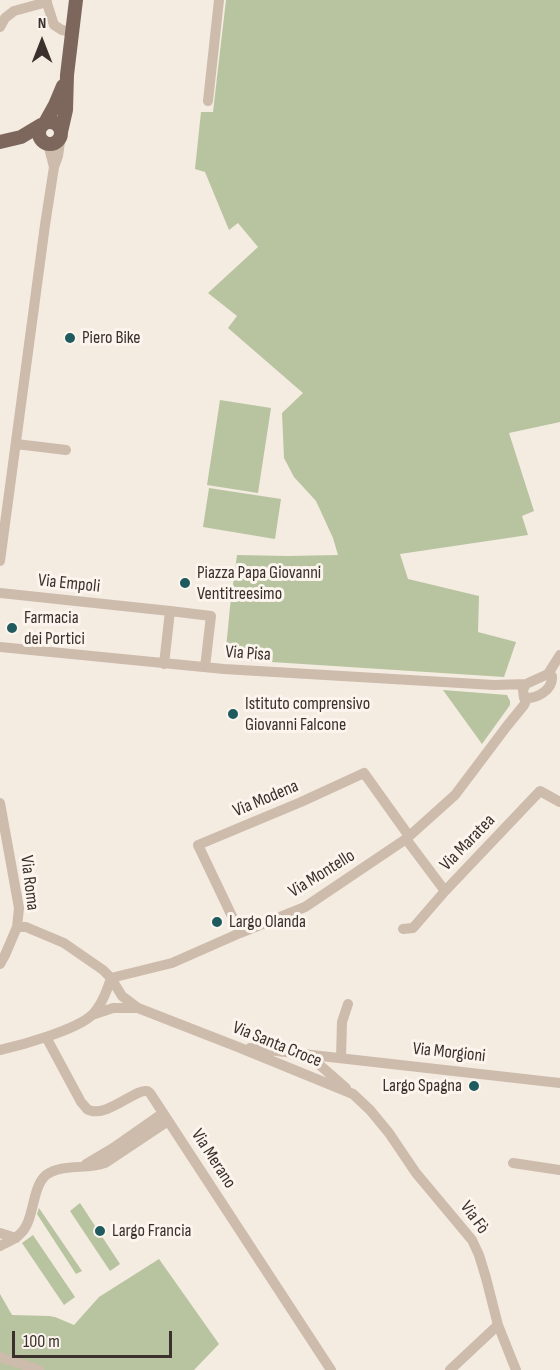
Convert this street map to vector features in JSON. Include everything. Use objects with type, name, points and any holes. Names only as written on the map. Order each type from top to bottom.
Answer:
[{"type":"main road","points":[[21,137],[45,143],[58,141],[61,134],[66,110],[67,75],[76,0]]},
{"type":"main road","points":[[45,143],[39,136],[39,128],[55,105],[67,75]]},
{"type":"main road","points":[[0,142],[21,137],[43,124],[52,122],[58,125],[61,134]]},
{"type":"street","points":[[208,101],[219,0]]},
{"type":"street","points":[[0,27],[5,18],[14,11],[47,1],[54,25],[72,32]]},
{"type":"street","points":[[0,561],[54,167],[61,134]]},
{"type":"street","points":[[45,143],[54,167]]},
{"type":"street","points":[[16,444],[66,450]]},
{"type":"street","name":"Via Empoli","points":[[0,593],[211,616],[205,668]]},
{"type":"street","points":[[164,664],[170,611]]},
{"type":"street","name":"Via Pisa","points":[[0,647],[205,668],[494,685],[525,693]]},
{"type":"street","points":[[548,690],[560,655]]},
{"type":"street","points":[[525,693],[553,677]]},
{"type":"street","points":[[525,693],[560,690]]},
{"type":"street","name":"Via Montello","points":[[111,978],[172,963],[305,907],[408,838],[456,795],[524,705],[525,693]]},
{"type":"street","name":"Via Modena","points":[[240,933],[198,845],[364,773],[408,838]]},
{"type":"street","name":"Via Maratea","points":[[403,929],[412,928],[540,791],[560,802]]},
{"type":"street","name":"Via Roma","points":[[0,803],[2,831],[19,908],[17,927],[0,963]]},
{"type":"street","points":[[408,838],[445,891]]},
{"type":"street","points":[[17,927],[26,927],[64,943],[103,970],[122,996],[138,1008]]},
{"type":"street","points":[[92,1015],[106,995],[111,978]]},
{"type":"street","points":[[330,1074],[337,1057],[342,1022],[348,1004]]},
{"type":"street","points":[[0,1050],[46,1037],[77,1025],[92,1015],[113,1008],[138,1008]]},
{"type":"street","name":"Via Santa Croce","points":[[138,1008],[353,1095],[370,1110],[389,1133]]},
{"type":"street","name":"Via Merano","points":[[46,1037],[87,1109],[101,1111],[122,1103],[140,1092],[150,1093],[332,1370]]},
{"type":"street","name":"Via Morgioni","points":[[238,1047],[560,1083]]},
{"type":"street","points":[[291,1069],[295,1053]]},
{"type":"street","points":[[307,1054],[353,1095]]},
{"type":"street","points":[[0,1246],[16,1238],[25,1229],[40,1184],[47,1175],[62,1169],[84,1166],[165,1117]]},
{"type":"street","name":"Via Fò","points":[[389,1133],[416,1173],[472,1240],[479,1255],[498,1325],[516,1370]]},
{"type":"street","points":[[513,1163],[560,1170]]},
{"type":"street","points":[[0,1233],[16,1238]]},
{"type":"street","points":[[450,1370],[498,1325]]},
{"type":"street","points":[[0,1357],[39,1370]]},
{"type":"green space","points":[[226,0],[560,0],[560,422],[509,433],[534,511],[522,516],[528,535],[400,554],[408,579],[479,596],[478,632],[516,642],[504,677],[225,659],[237,555],[338,555],[316,501],[294,477],[284,458],[282,413],[303,393],[228,328],[237,316],[208,293],[258,247],[238,223],[229,230],[205,172],[195,169],[201,112],[213,112]]},
{"type":"green space","points":[[220,400],[271,408],[258,493],[207,485]]},
{"type":"green space","points":[[209,488],[281,499],[275,539],[203,527]]},
{"type":"green space","points":[[443,690],[507,695],[510,705],[482,744]]},
{"type":"green space","points":[[80,1203],[120,1264],[110,1271],[70,1211]]},
{"type":"green space","points":[[39,1208],[82,1271],[76,1274],[37,1214]]},
{"type":"green space","points":[[33,1235],[75,1297],[64,1305],[22,1243]]},
{"type":"green space","points":[[159,1259],[219,1344],[194,1370],[0,1370],[0,1294],[12,1315],[49,1316],[74,1325],[99,1297]]},
{"type":"place","name":"Piero Bike","points":[[70,338]]},
{"type":"place","name":"Piazza Papa Giovanni Ventitreesimo","points":[[185,583]]},
{"type":"place","name":"Farmacia dei Portici","points":[[12,628]]},
{"type":"place","name":"Istituto comprensivo Giovanni Falcone","points":[[233,714]]},
{"type":"place","name":"Largo Olanda","points":[[217,922]]},
{"type":"place","name":"Largo Spagna","points":[[474,1086]]},
{"type":"place","name":"Largo Francia","points":[[100,1231]]}]
